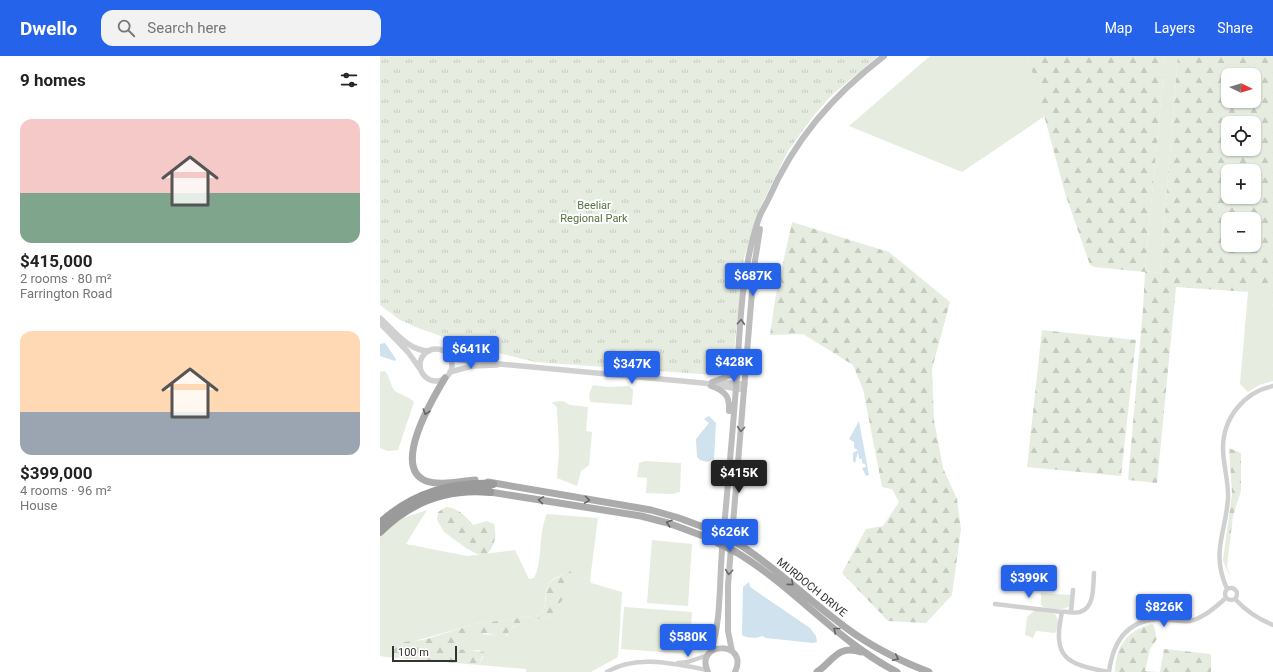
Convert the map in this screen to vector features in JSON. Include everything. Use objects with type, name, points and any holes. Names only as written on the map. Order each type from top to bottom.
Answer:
[{"type":"highway","points":[[380,523],[400,507],[428,493],[459,486],[492,488]]},
{"type":"highway","points":[[380,532],[404,512],[430,499],[460,492],[492,488]]},
{"type":"main road","points":[[708,671],[706,662],[717,630],[730,451],[745,282],[750,252],[760,216],[788,160],[819,116],[846,87],[884,56]]},
{"type":"main road","points":[[735,672],[738,660],[732,651],[728,631],[728,585],[757,241],[767,202]]},
{"type":"main road","points":[[712,384],[731,375],[737,365]]},
{"type":"main road","points":[[445,378],[429,405],[412,454],[413,468],[423,479],[432,482],[479,480],[492,488]]},
{"type":"main road","points":[[712,384],[722,390],[729,398],[730,451]]},
{"type":"main road","points":[[726,502],[730,497],[732,472],[735,468],[738,470]]},
{"type":"main road","name":"MURDOCH DRIVE","points":[[492,488],[651,510],[706,528],[737,543],[765,562],[858,637],[891,656],[929,672]]},
{"type":"main road","name":"MURDOCH DRIVE","points":[[492,488],[641,516],[677,526],[706,537],[736,552],[768,574],[867,654],[897,672]]},
{"type":"main road","points":[[710,653],[722,647],[732,651]]},
{"type":"main road","points":[[817,672],[841,651],[854,650],[867,654]]},
{"type":"street","points":[[380,318],[411,346],[419,350],[438,350],[463,361],[745,387]]},
{"type":"street","points":[[380,323],[408,352],[426,378],[433,381],[445,378],[450,372],[451,364],[446,353]]},
{"type":"street","points":[[421,371],[421,359],[430,351]]},
{"type":"street","points":[[450,372],[472,366],[504,364]]},
{"type":"street","points":[[1227,589],[1222,577],[1218,558],[1228,499],[1223,448],[1225,433],[1230,419],[1239,406],[1258,390],[1273,386]]},
{"type":"street","points":[[995,604],[1079,613],[1086,610],[1091,602],[1094,573]]},
{"type":"street","points":[[1227,589],[1232,588],[1236,591],[1237,595],[1235,599]]},
{"type":"street","points":[[1226,598],[1224,594],[1227,589]]},
{"type":"street","points":[[1071,612],[1073,590]]},
{"type":"street","points":[[1226,598],[1230,600],[1235,599]]},
{"type":"street","points":[[1062,612],[1058,640],[1061,651],[1070,662],[1083,667],[1108,672],[1114,649],[1127,630],[1142,622],[1160,619],[1190,621],[1201,618],[1226,598]]},
{"type":"street","points":[[1235,599],[1244,609],[1261,620],[1273,625]]},
{"type":"street","points":[[607,672],[629,663],[666,664],[688,662],[710,653]]},
{"type":"street","points":[[666,664],[708,671]]},
{"type":"green space","name":"Beeliar Regional Park","points":[[380,56],[878,56],[832,95],[815,114],[788,151],[760,208],[744,258],[732,370],[715,375],[535,362],[467,345],[418,328],[400,320],[380,305]]},
{"type":"green space","points":[[930,56],[1028,56],[1045,116],[962,172],[849,126]]},
{"type":"green space","points":[[1028,56],[1165,56],[1145,271],[1160,273],[1178,56],[1273,56],[1273,306],[1256,279],[1248,292],[1176,287],[1157,483],[1128,480],[1145,272],[1095,267],[1090,265],[1065,193]]},
{"type":"green space","points":[[1165,56],[1178,56],[1160,273],[1145,271]]},
{"type":"green space","points":[[792,222],[889,252],[950,302],[932,369],[934,420],[943,468],[957,499],[961,529],[952,595],[926,623],[888,621],[842,573],[866,529],[883,526],[899,502],[892,489],[882,487],[863,389],[853,365],[803,334],[770,335],[775,300]]},
{"type":"green space","points":[[1256,278],[1273,306],[1273,381],[1259,385],[1248,392],[1240,384],[1248,292]]},
{"type":"green space","points":[[1042,330],[1136,340],[1121,476],[1027,467]]},
{"type":"green space","points":[[385,371],[395,391],[410,398],[414,402],[398,450],[388,451],[380,448],[380,372]]},
{"type":"green space","points":[[593,385],[607,387],[629,386],[633,390],[632,405],[590,402],[589,394]]},
{"type":"green space","points":[[563,401],[570,405],[588,407],[586,431],[592,432],[589,465],[581,471],[577,486],[557,478],[559,451],[557,407],[552,403]]},
{"type":"green space","points":[[1229,448],[1241,453],[1241,491],[1233,516],[1227,566],[1231,580],[1223,560],[1232,494]]},
{"type":"green space","points":[[645,461],[681,463],[680,492],[672,494],[646,493],[647,478],[637,477],[639,463]]},
{"type":"green space","points":[[446,507],[458,511],[473,525],[487,521],[494,524],[495,532],[493,545],[486,555],[477,554],[466,548],[444,532],[437,520],[438,512]]},
{"type":"green space","points":[[427,510],[406,544],[467,556],[515,550],[529,579],[534,578],[539,564],[542,530],[547,514],[598,518],[590,580],[591,583],[622,592],[618,657],[591,672],[526,672],[526,669],[479,665],[483,657],[479,650],[465,651],[458,649],[458,639],[465,636],[471,634],[482,634],[507,636],[514,627],[519,624],[550,616],[564,574],[550,582],[546,590],[543,611],[540,615],[475,624],[383,650],[386,657],[380,656],[380,536],[397,520]]},
{"type":"green space","points":[[652,540],[692,544],[688,606],[647,603]]},
{"type":"green space","points":[[566,571],[570,571],[575,578],[567,594],[550,616],[522,623],[513,627],[504,638],[486,633],[458,639],[458,649],[484,652],[479,665],[386,657],[383,650],[385,644],[423,640],[475,624],[540,615],[545,605],[548,585],[552,580],[562,575]]},
{"type":"green space","points":[[1041,593],[1071,595],[1070,606],[1060,609],[1043,607],[1041,604]]},
{"type":"green space","points":[[624,607],[692,612],[689,654],[621,649]]},
{"type":"green space","points":[[1035,610],[1055,614],[1058,624],[1055,633],[1036,631],[1033,638],[1025,635],[1027,617]]},
{"type":"green space","points":[[1152,624],[1154,626],[1157,639],[1150,649],[1145,671],[1158,672],[1115,672],[1120,647],[1124,641],[1135,631]]},
{"type":"green space","points":[[1164,649],[1211,654],[1211,672],[1160,672]]},
{"type":"water","points":[[385,343],[396,359],[395,361],[380,356],[380,344]]},
{"type":"water","points":[[709,416],[716,423],[714,459],[707,462],[700,460],[697,457],[696,439],[709,423],[704,419]]},
{"type":"water","points":[[859,421],[869,475],[866,476],[862,468],[866,467],[865,464],[862,463],[862,459],[859,459],[858,452],[855,463],[853,461],[853,453],[858,450],[854,448],[854,442],[849,439]]},
{"type":"water","points":[[749,582],[750,587],[810,628],[816,636],[817,642],[813,643],[766,638],[762,636],[752,638],[742,635],[743,587]]}]
